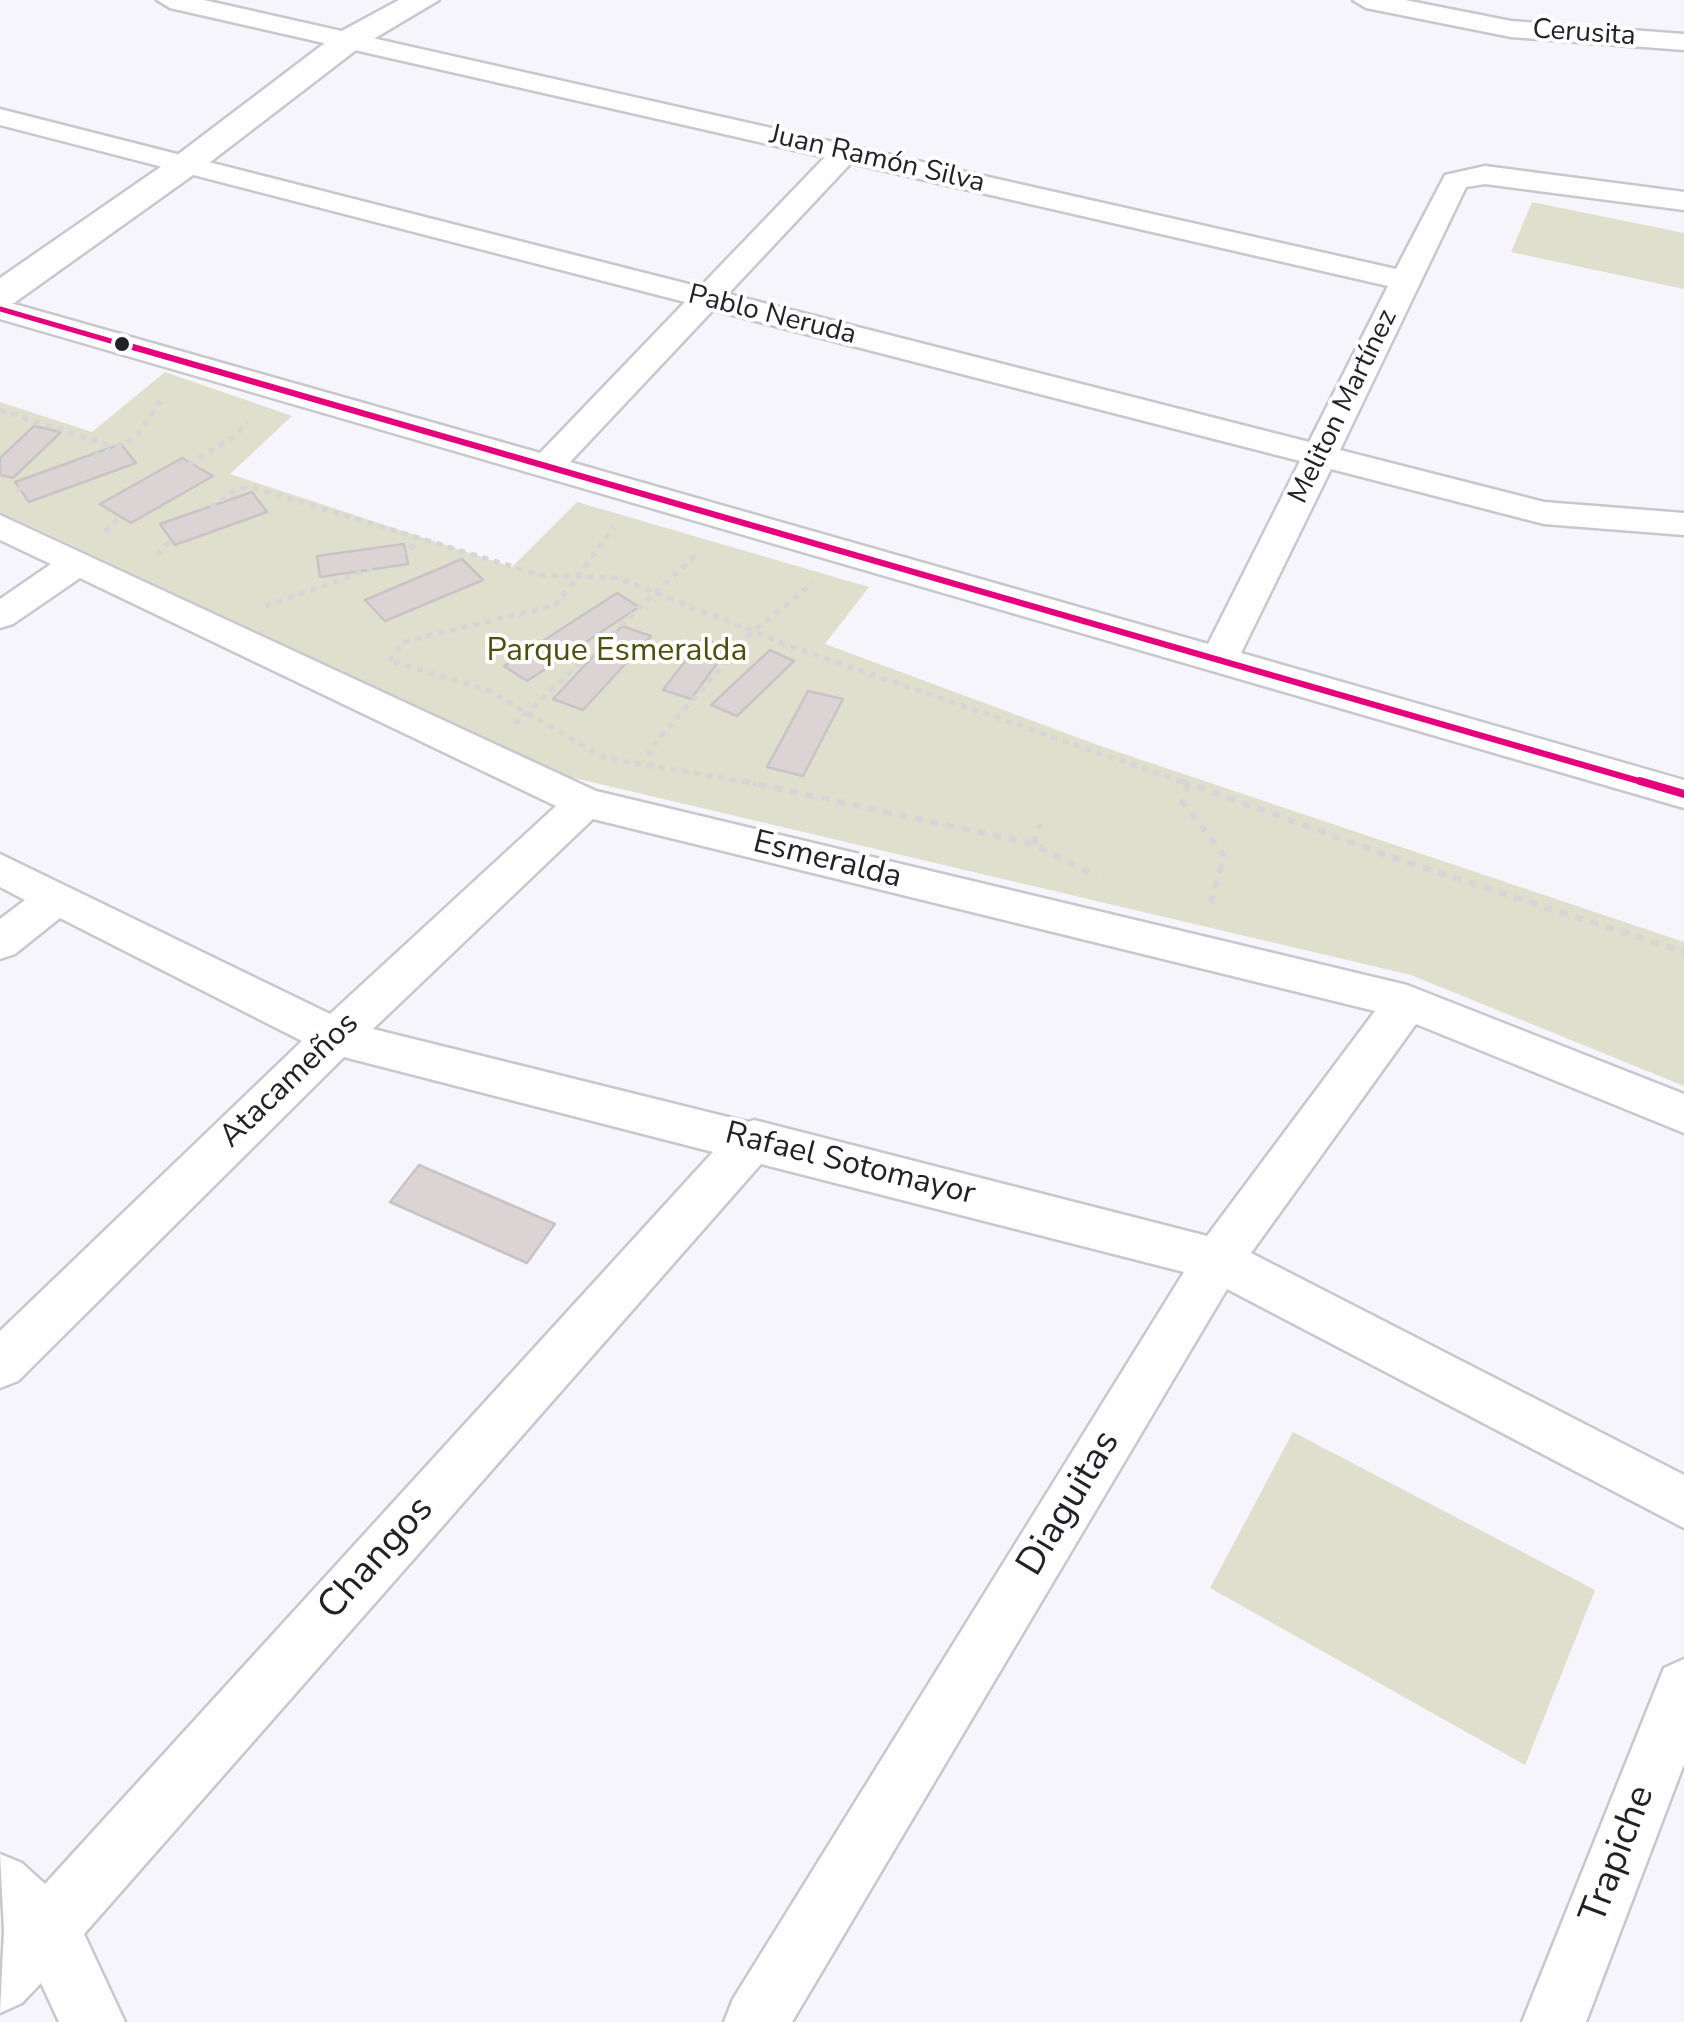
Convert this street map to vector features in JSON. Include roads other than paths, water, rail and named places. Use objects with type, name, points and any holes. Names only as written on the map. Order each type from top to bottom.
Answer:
[{"type":"street","points":[[0,295],[184,166],[349,40],[423,0]]},
{"type":"street","name":"Cerusita","points":[[1366,0],[1528,30],[1684,42]]},
{"type":"street","points":[[1508,0],[1528,30]]},
{"type":"street","name":"Juan Ramón Silva","points":[[182,1],[1406,280]]},
{"type":"street","name":"Pablo Neruda","points":[[0,116],[1684,550]]},
{"type":"street","points":[[548,466],[844,153]]},
{"type":"street","name":"Meliton Martínez","points":[[1219,660],[1455,181],[1486,175],[1684,201]]},
{"type":"street","points":[[0,309],[1684,794]]},
{"type":"street","name":"Esmeralda","points":[[8,508],[90,543],[492,758],[586,802],[1407,1002],[1684,1114]]},
{"type":"street","name":"Pablo Neruda","points":[[1544,512],[1684,524]]},
{"type":"street","points":[[0,616],[90,543]]},
{"type":"street","name":"Atacameños","points":[[0,1365],[336,1036],[586,802]]},
{"type":"street","name":"Rafael Sotomayor","points":[[0,869],[336,1036],[754,1139],[1218,1260],[1684,1503]]},
{"type":"street","points":[[0,943],[56,898]]},
{"type":"street","name":"Diaguitas","points":[[756,2022],[1218,1260],[1407,1002]]},
{"type":"street","name":"Changos","points":[[0,1980],[754,1139]]},
{"type":"street","name":"Trapiche","points":[[1554,2022],[1684,1688]]},
{"type":"street","points":[[0,1885],[46,1926],[93,2022]]},
{"type":"park label","name":"Parque Esmeralda","points":[[617,652]]}]
